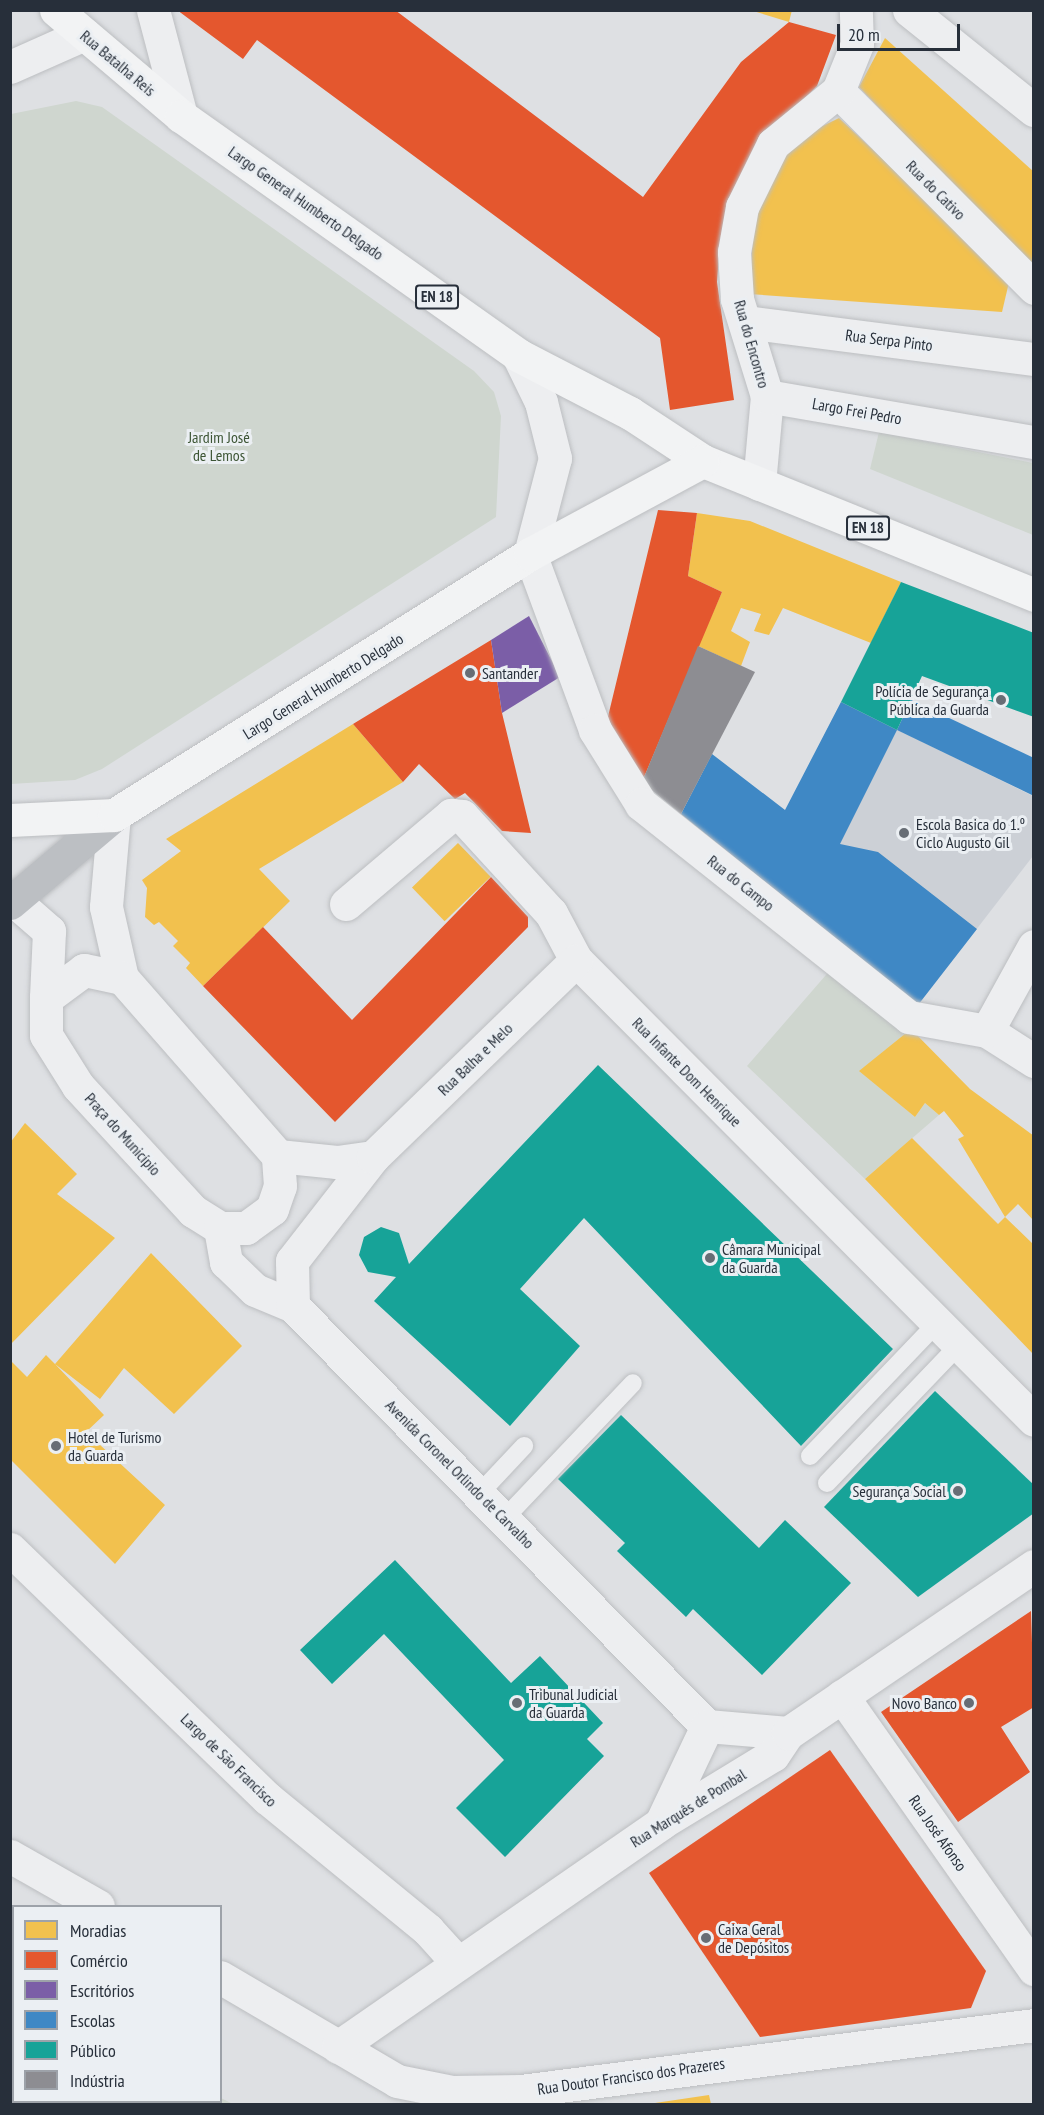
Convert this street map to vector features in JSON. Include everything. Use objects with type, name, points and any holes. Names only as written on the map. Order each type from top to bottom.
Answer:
[{"type":"main road","name":"Rua Batalha Reis","points":[[56,10],[181,116]]},
{"type":"main road","name":"Largo General Humberto Delgado","points":[[114,815],[530,554],[703,461],[630,413],[518,355],[181,116]]},
{"type":"main road","name":"EN 18","points":[[703,461],[1034,595]]},
{"type":"main road","points":[[10,820],[114,815]]},
{"type":"street","points":[[153,10],[181,116]]},
{"type":"street","name":"Rua do Encontro","points":[[767,396],[737,299],[734,252],[742,207],[773,144],[838,91],[857,44],[856,10]]},
{"type":"street","points":[[909,10],[1034,110]]},
{"type":"street","points":[[10,67],[84,34]]},
{"type":"street","name":"Rua do Cativo","points":[[838,91],[1034,288]]},
{"type":"street","name":"Rua Serpa Pinto","points":[[745,322],[1034,359]]},
{"type":"street","name":"Largo General Humberto Delgado","points":[[518,355],[541,402],[555,458],[530,554]]},
{"type":"street","points":[[759,484],[767,396]]},
{"type":"street","name":"Largo Frei Pedro","points":[[767,396],[1034,442]]},
{"type":"street","name":"Rua do Campo","points":[[530,554],[595,730],[641,804],[909,1017],[987,1031]]},
{"type":"street","points":[[12,900],[114,815]]},
{"type":"street","points":[[114,815],[106,907],[122,978],[278,1156],[280,1186],[272,1209],[246,1228],[220,1228]]},
{"type":"street","name":"Rua Infante Dom Henrique","points":[[346,904],[451,815],[462,816],[551,913],[576,960],[1034,1420]]},
{"type":"street","name":"Praça do Município","points":[[12,900],[49,931],[46,1035],[78,1086],[193,1211],[220,1228]]},
{"type":"street","points":[[1034,946],[987,1031],[1034,1061]]},
{"type":"street","name":"Rua Balha e Melo","points":[[373,1157],[576,960]]},
{"type":"street","points":[[46,998],[84,970],[122,978]]},
{"type":"street","points":[[278,1156],[337,1162],[373,1157]]},
{"type":"street","points":[[293,1306],[292,1261],[373,1157]]},
{"type":"street","name":"Avenida Coronel Orlindo de Carvalho","points":[[220,1228],[226,1262],[255,1290],[293,1306],[707,1726]]},
{"type":"street","name":"Largo de São Francisco","points":[[10,1549],[267,1798],[428,1930],[457,1962]]},
{"type":"street","name":"Rua Marquês de Pombal","points":[[338,2047],[457,1962],[661,1823],[773,1755],[788,1733],[1034,1566]]},
{"type":"street","name":"Rua José Afonso","points":[[842,1696],[1034,1970]]},
{"type":"street","points":[[661,1823],[707,1726],[788,1733]]},
{"type":"street","points":[[10,1856],[96,1905]]},
{"type":"street","name":"Rua Doutor Francisco dos Prazeres","points":[[222,1978],[397,2081],[452,2091],[521,2091],[1034,2025]]},
{"type":"lane","points":[[810,1456],[948,1334]]},
{"type":"lane","points":[[827,1483],[948,1334]]},
{"type":"lane","points":[[504,1519],[633,1383]]},
{"type":"lane","points":[[479,1494],[524,1446]]},
{"type":"shaded area","name":"Escola Basica do 1.º Ciclo Augusto Gil","points":[[841,702],[1033,796],[1033,856],[918,1005],[754,874]]},
{"type":"green space","name":"Jardim José de Lemos","points":[[76,101],[102,107],[474,371],[494,392],[501,416],[496,517],[102,769],[75,780],[11,784],[11,114]]},
{"type":"green space","points":[[879,432],[1033,463],[1033,535],[870,469]]},
{"type":"green space","points":[[832,968],[911,1029],[860,1071],[915,1117],[925,1103],[939,1115],[865,1179],[747,1066]]},
{"type":"green space","points":[[222,2098],[233,2104],[90,2104],[222,2103]]},
{"type":"building: Moradias","points":[[750,10],[792,10],[789,22]]},
{"type":"building: Moradias","points":[[885,38],[1034,172],[1034,270],[859,87]]},
{"type":"building: Moradias","points":[[839,118],[1010,278],[1002,312],[749,294],[756,194],[784,145]]},
{"type":"building: Moradias","points":[[697,513],[750,521],[901,582],[871,643],[783,608],[769,635],[754,631],[761,614],[741,608],[731,631],[750,642],[741,666],[698,646],[722,592],[688,576]]},
{"type":"building: Moradias","points":[[353,724],[403,782],[259,869],[290,901],[203,986],[186,968],[190,963],[173,946],[178,941],[159,922],[154,925],[145,917],[147,888],[142,880],[181,851],[166,839]]},
{"type":"building: Moradias","points":[[458,843],[491,877],[445,921],[412,887]]},
{"type":"building: Moradias","points":[[911,1029],[970,1089],[1034,1136],[1034,1221],[1018,1204],[1005,1217],[958,1139],[964,1136],[944,1111],[939,1115],[925,1103],[915,1117],[859,1071]]},
{"type":"building: Moradias","points":[[25,1123],[77,1174],[57,1194],[115,1238],[10,1345],[10,1143]]},
{"type":"building: Moradias","points":[[912,1138],[998,1224],[1005,1217],[1034,1245],[1034,1355],[865,1179]]},
{"type":"building: Moradias","points":[[151,1253],[242,1346],[174,1414],[124,1368],[100,1399],[55,1364]]},
{"type":"building: Moradias","name":"Hotel de Turismo da Guarda","points":[[46,1355],[104,1415],[86,1432],[165,1505],[115,1564],[10,1459],[10,1360],[27,1377]]},
{"type":"building: Moradias","points":[[10,2089],[12,2103],[37,2104],[10,2104]]},
{"type":"building: Moradias","points":[[709,2095],[711,2104],[655,2104],[655,2103]]},
{"type":"building: Comércio","points":[[177,10],[395,10],[643,197],[741,62],[789,22],[836,35],[817,86],[770,133],[720,243],[717,282],[734,400],[670,410],[660,338],[257,40],[243,59]]},
{"type":"building: Comércio","points":[[658,510],[697,513],[688,576],[722,592],[642,782],[604,733]]},
{"type":"building: Comércio","points":[[491,640],[502,713],[531,833],[502,831],[465,793],[455,799],[419,764],[403,782],[353,724]]},
{"type":"building: Comércio","points":[[491,877],[528,917],[528,927],[335,1122],[203,986],[263,927],[352,1020]]},
{"type":"building: Comércio","points":[[1031,1611],[1034,1707],[1001,1727],[1030,1772],[958,1822],[881,1712]]},
{"type":"building: Comércio","points":[[830,1750],[986,1971],[971,2008],[760,2037],[649,1873]]},
{"type":"building: Escritórios","points":[[529,616],[560,677],[502,713],[491,640]]},
{"type":"building: Escolas","points":[[911,700],[1034,758],[1034,796],[897,730]]},
{"type":"building: Escolas","points":[[841,702],[897,730],[840,844],[878,852],[977,929],[918,1005],[681,814],[712,754],[785,810]]},
{"type":"building: Público","points":[[901,582],[1034,633],[1034,717],[922,676],[897,730],[841,702]]},
{"type":"building: Público","name":"Câmara Municipal da Guarda","points":[[598,1065],[893,1349],[801,1446],[584,1218],[520,1289],[580,1346],[510,1426],[374,1301],[396,1277],[368,1272],[359,1255],[364,1237],[381,1227],[399,1233],[409,1264]]},
{"type":"building: Público","points":[[935,1391],[1034,1485],[1034,1513],[918,1597],[824,1507]]},
{"type":"building: Público","points":[[621,1415],[759,1548],[785,1520],[851,1583],[762,1675],[693,1609],[686,1617],[617,1551],[625,1543],[558,1479]]},
{"type":"building: Público","name":"Tribunal Judicial da Guarda","points":[[395,1560],[511,1683],[540,1656],[603,1723],[587,1739],[604,1756],[505,1857],[456,1808],[504,1760],[384,1634],[332,1684],[300,1650]]},
{"type":"building: Indústria","points":[[698,646],[755,672],[681,814],[642,782]]},
{"type":"place","name":"Santander","points":[[470,673]]},
{"type":"place","name":"Polícia de Segurança Pública da Guarda","points":[[1001,700]]},
{"type":"place","name":"Escola Basica do 1.º Ciclo Augusto Gil","points":[[904,833]]},
{"type":"place","name":"Câmara Municipal da Guarda","points":[[710,1258]]},
{"type":"place","name":"Hotel de Turismo da Guarda","points":[[56,1446]]},
{"type":"place","name":"Segurança Social","points":[[958,1491]]},
{"type":"place","name":"Tribunal Judicial da Guarda","points":[[517,1703]]},
{"type":"place","name":"Novo Banco","points":[[969,1703]]},
{"type":"place","name":"Caixa Geral de Depósitos","points":[[706,1938]]}]
